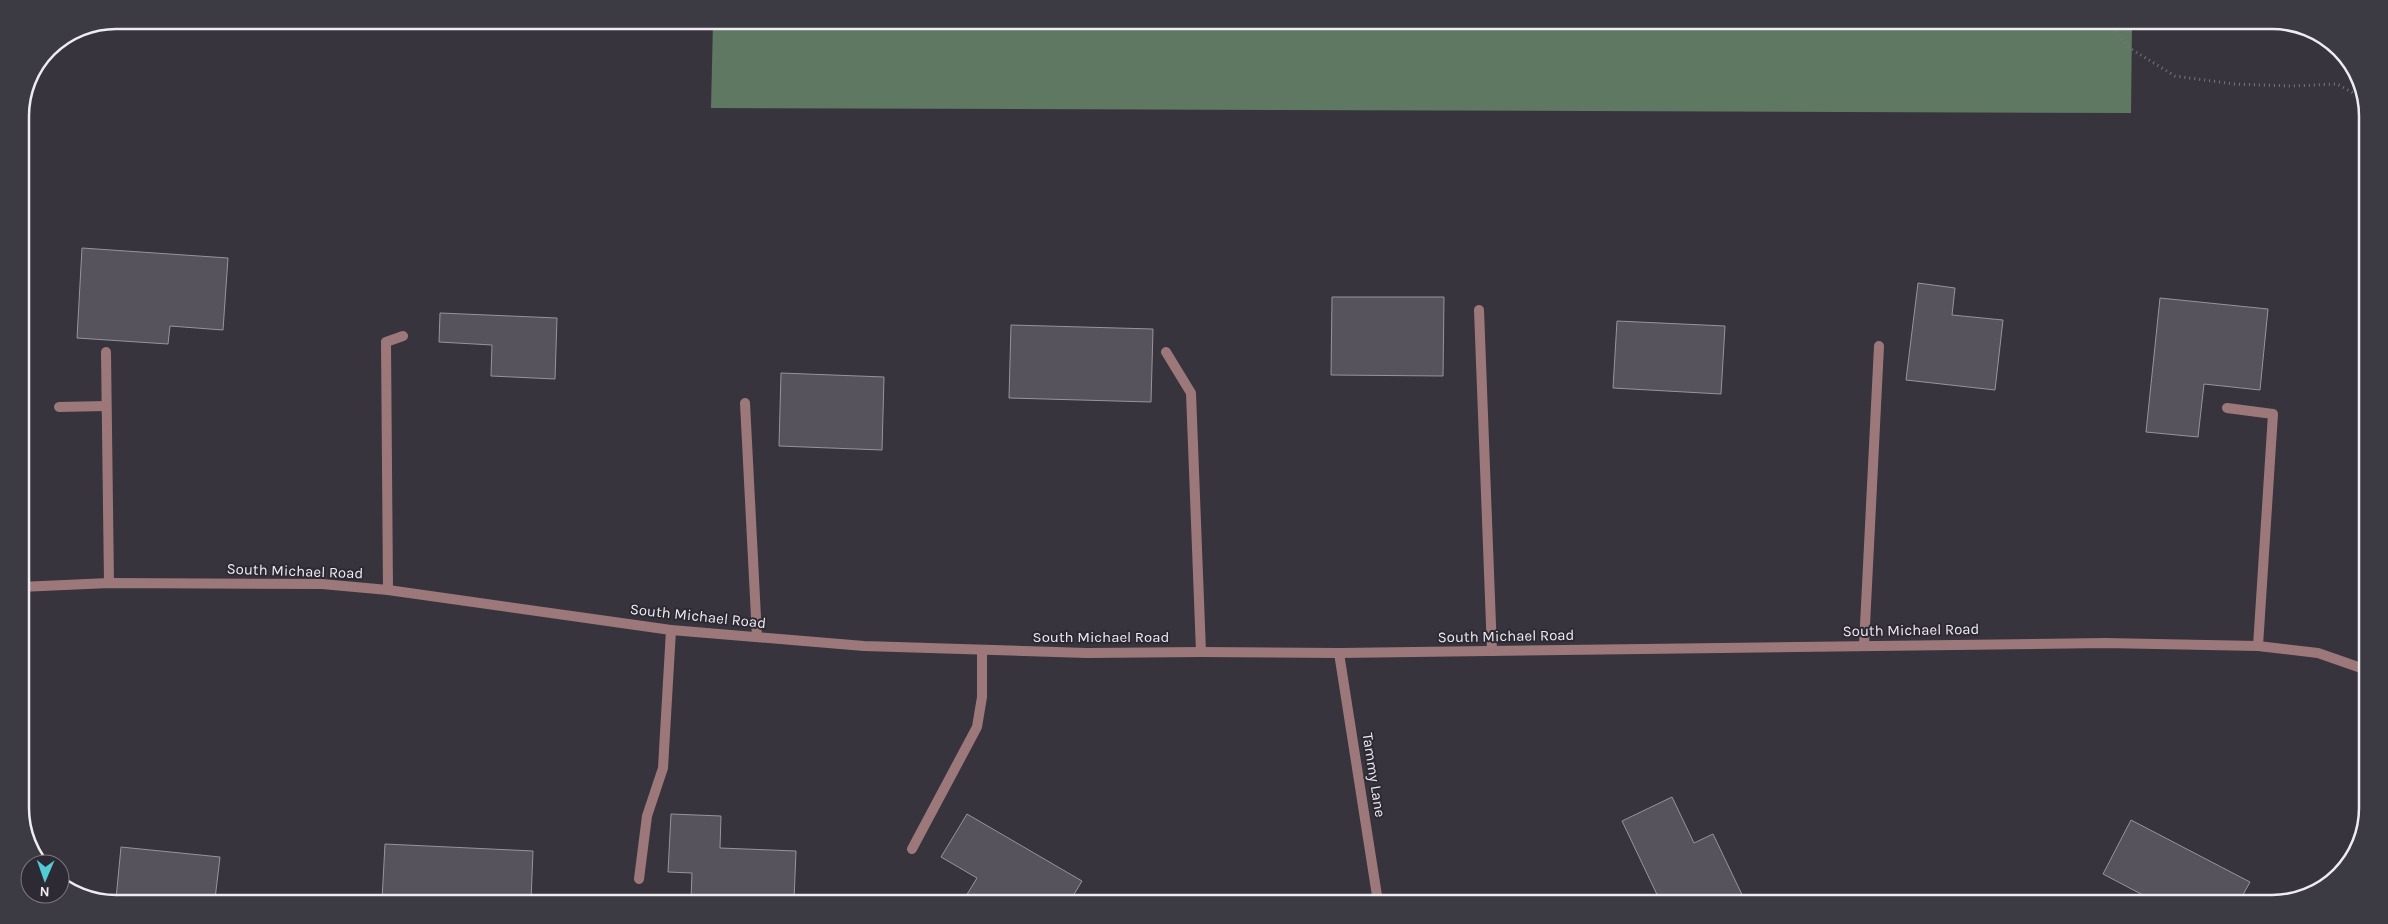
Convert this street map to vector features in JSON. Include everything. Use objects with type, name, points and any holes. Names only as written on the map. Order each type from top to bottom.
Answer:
[{"type":"street","points":[[1479,310],[1492,651]]},
{"type":"street","points":[[388,590],[386,342],[403,336]]},
{"type":"street","points":[[1864,645],[1879,346]]},
{"type":"street","points":[[106,352],[109,583]]},
{"type":"street","points":[[1166,352],[1191,393],[1201,652]]},
{"type":"street","points":[[745,403],[757,637]]},
{"type":"street","points":[[59,407],[106,406]]},
{"type":"street","points":[[2227,408],[2272,414],[2258,646]]},
{"type":"street","name":"South Michael Road","points":[[29,587],[109,583],[298,583],[388,590],[671,630],[864,646],[1087,653],[1339,653],[1864,645],[2186,644],[2258,646],[2318,654],[2359,668]]},
{"type":"street","points":[[639,879],[647,816],[663,768],[671,630]]},
{"type":"street","points":[[912,849],[977,728],[982,697],[982,650]]},
{"type":"street","name":"Tammy Lane","points":[[1339,653],[1377,895]]},
{"type":"path","points":[[2111,29],[2131,49],[2175,76],[2234,84],[2337,84],[2357,95]]},
{"type":"green space","points":[[713,29],[2132,29],[2131,113],[711,108]]},
{"type":"building","points":[[82,248],[228,258],[223,330],[170,326],[168,344],[77,338]]},
{"type":"building","points":[[1918,283],[1955,288],[1952,315],[2003,320],[1995,390],[1906,380]]},
{"type":"building","points":[[1332,297],[1444,297],[1443,376],[1331,375]]},
{"type":"building","points":[[2160,298],[2268,309],[2260,390],[2204,384],[2198,437],[2146,432]]},
{"type":"building","points":[[440,313],[557,318],[555,379],[491,376],[492,345],[439,342]]},
{"type":"building","points":[[1617,321],[1725,326],[1721,394],[1613,388]]},
{"type":"building","points":[[1011,325],[1153,329],[1151,402],[1009,398]]},
{"type":"building","points":[[781,373],[884,377],[882,450],[779,446]]},
{"type":"building","points":[[1672,797],[1694,843],[1713,834],[1742,895],[1657,895],[1622,821]]},
{"type":"building","points":[[671,814],[721,816],[720,848],[796,851],[794,895],[691,895],[692,873],[668,872]]},
{"type":"building","points":[[967,814],[1082,881],[1074,895],[967,895],[977,878],[941,857]]},
{"type":"building","points":[[2131,820],[2250,882],[2243,895],[2143,895],[2103,874]]},
{"type":"building","points":[[385,844],[533,851],[531,895],[382,895]]},
{"type":"building","points":[[121,847],[220,857],[215,895],[116,895]]}]
